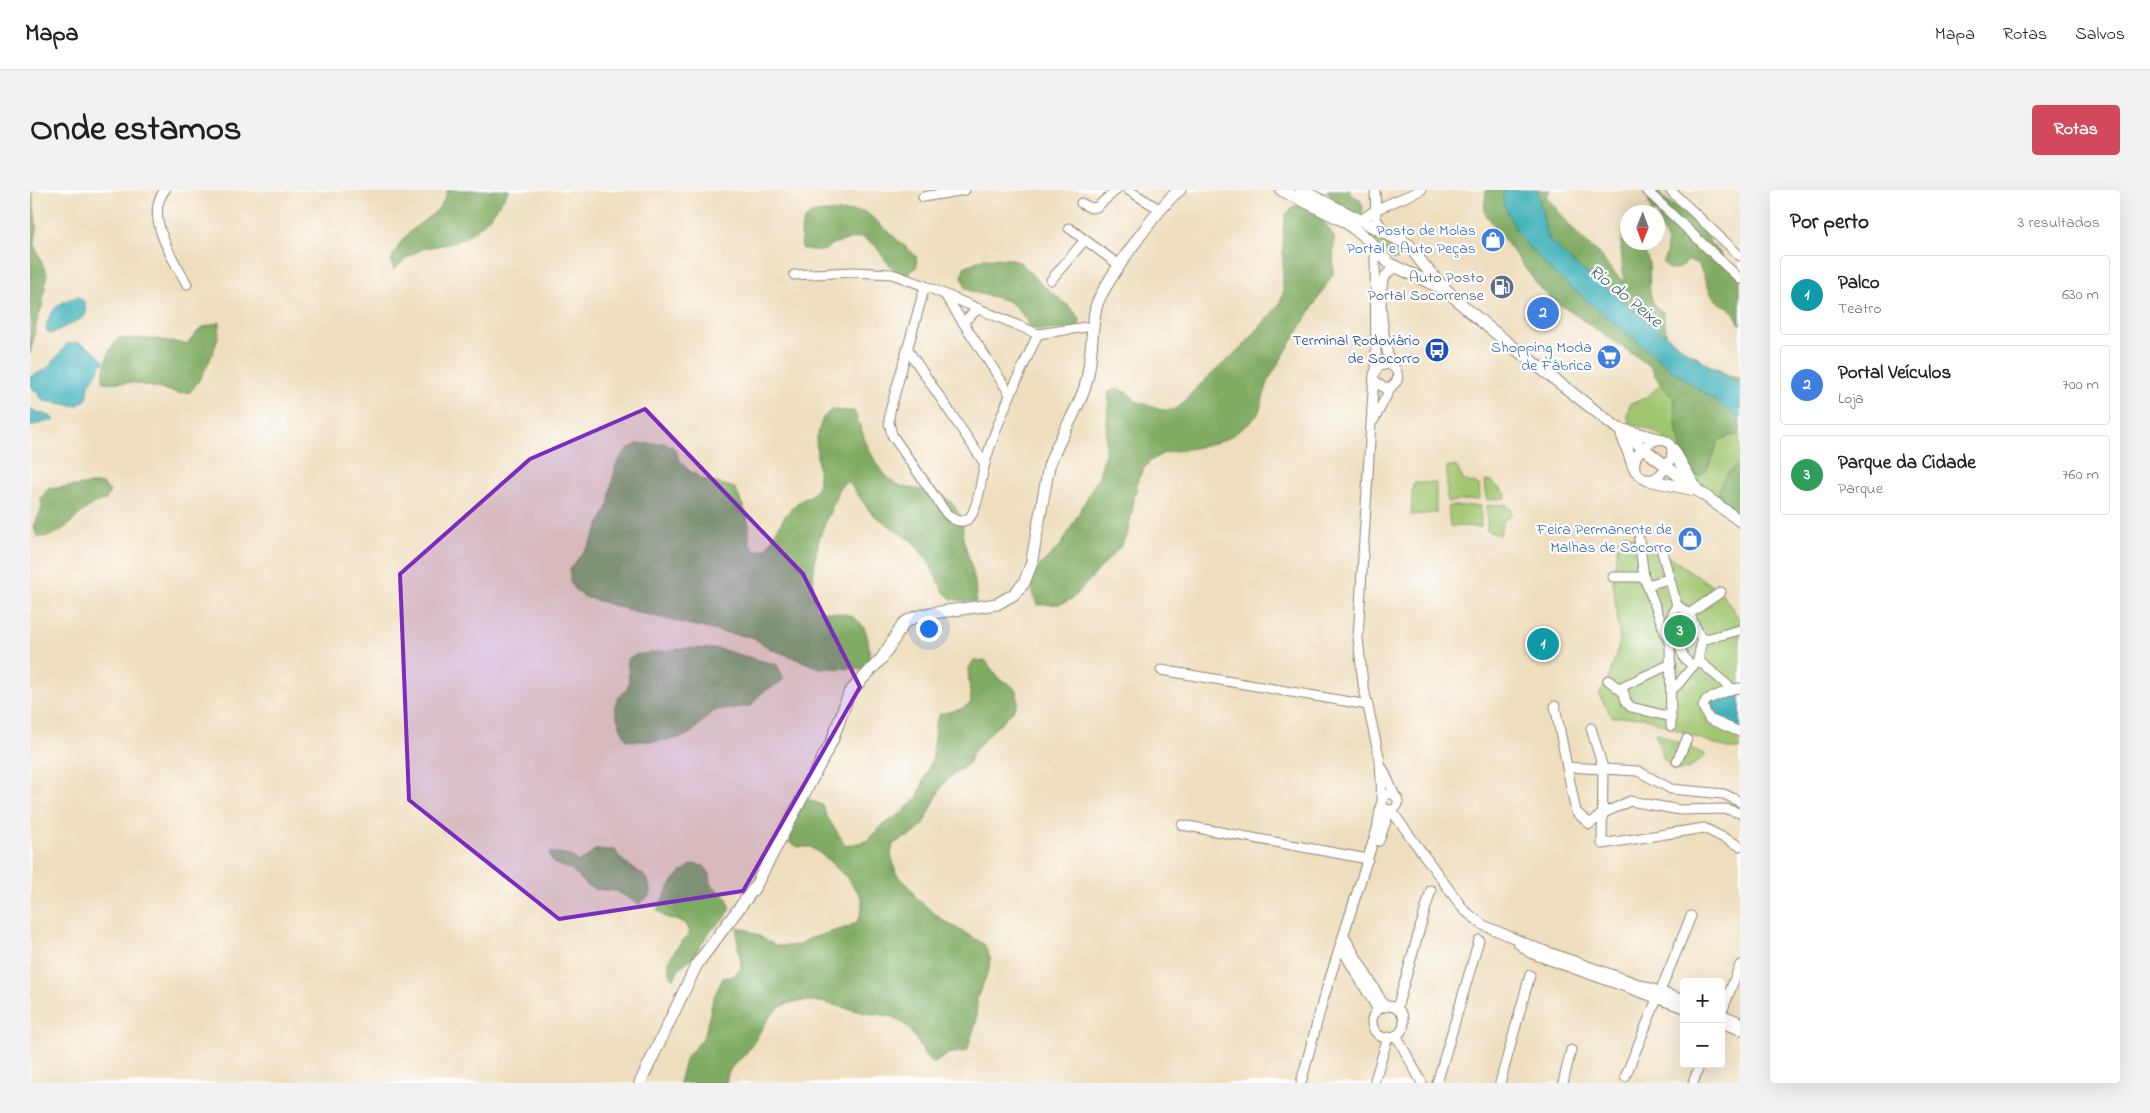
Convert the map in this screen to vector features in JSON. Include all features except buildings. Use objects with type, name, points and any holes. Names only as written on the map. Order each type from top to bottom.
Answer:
[{"type":"main road","points":[[1281,190],[1344,221],[1367,239],[1383,258],[1396,267],[1420,276],[1447,291]]},
{"type":"main road","points":[[1301,190],[1409,245],[1447,291],[1520,353],[1740,521]]},
{"type":"main road","points":[[640,1083],[697,964],[705,951],[744,904],[770,858],[832,741],[849,693],[882,658],[904,623],[926,614],[997,604],[1013,595],[1024,583],[1031,565],[1049,466],[1080,400],[1087,380],[1093,326],[1101,293],[1119,265],[1178,191]]},
{"type":"main road","points":[[1396,267],[1406,260],[1409,245]]},
{"type":"main road","points":[[1620,429],[1659,439]]},
{"type":"main road","points":[[1620,429],[1634,468]]},
{"type":"main road","points":[[1673,449],[1697,490]]},
{"type":"main road","points":[[1648,480],[1697,490]]},
{"type":"street","points":[[165,190],[159,200],[157,219],[172,256],[187,284]]},
{"type":"street","points":[[923,197],[965,190]]},
{"type":"street","points":[[1081,203],[1091,208],[1098,207],[1116,190]]},
{"type":"street","points":[[1128,190],[1161,210]]},
{"type":"street","points":[[1375,190],[1376,220],[1385,233]]},
{"type":"street","points":[[1360,221],[1375,210],[1421,190]]},
{"type":"street","points":[[1646,190],[1740,279]]},
{"type":"street","points":[[1670,190],[1740,256]]},
{"type":"street","points":[[1069,228],[1084,241],[1119,265]]},
{"type":"street","points":[[1051,280],[1084,241]]},
{"type":"street","points":[[1375,248],[1376,370],[1358,638],[1359,656],[1368,705],[1380,761],[1393,805],[1404,826],[1469,916],[1483,926],[1571,964],[1680,999]]},
{"type":"street","points":[[1372,424],[1398,377],[1397,372],[1391,365],[1384,341],[1382,288],[1385,276],[1396,267]]},
{"type":"street","points":[[794,276],[882,272],[903,277],[1038,334],[1093,326]]},
{"type":"street","points":[[925,286],[890,411],[890,429],[946,513],[953,520],[962,521],[971,516],[985,464],[1010,394],[1038,334]]},
{"type":"street","points":[[945,295],[1010,394]]},
{"type":"street","points":[[963,322],[978,309]]},
{"type":"street","points":[[908,350],[985,464]]},
{"type":"street","points":[[1376,370],[1382,365],[1391,365]]},
{"type":"street","points":[[1375,381],[1384,388],[1391,387]]},
{"type":"street","points":[[1659,439],[1668,442],[1673,449],[1668,467],[1656,477],[1648,480],[1638,476],[1634,468],[1636,458],[1643,448],[1659,439]]},
{"type":"street","points":[[1608,680],[1624,693],[1626,702],[1631,707],[1671,721],[1670,645],[1646,575],[1640,539],[1646,550]]},
{"type":"street","points":[[1662,552],[1677,605],[1690,614],[1702,640],[1696,663],[1671,690]]},
{"type":"street","points":[[1613,577],[1646,575],[1670,579]]},
{"type":"street","points":[[1690,614],[1721,592]]},
{"type":"street","points":[[1677,605],[1672,615],[1684,658]]},
{"type":"street","points":[[1702,640],[1740,630]]},
{"type":"street","points":[[1619,688],[1671,661],[1684,658],[1696,663],[1736,689]]},
{"type":"street","points":[[1161,670],[1368,705]]},
{"type":"street","points":[[1736,689],[1706,700],[1703,708],[1710,719],[1740,732]]},
{"type":"street","points":[[1555,706],[1576,812],[1590,824],[1602,814],[1630,801],[1680,810],[1726,809],[1740,812]]},
{"type":"street","points":[[1590,728],[1603,768],[1602,844],[1704,828],[1740,846]]},
{"type":"street","points":[[1677,761],[1687,739]]},
{"type":"street","points":[[1380,761],[1384,808],[1393,805]]},
{"type":"street","points":[[1567,767],[1638,770],[1671,789],[1724,794],[1740,802]]},
{"type":"street","points":[[1301,1083],[1323,1000],[1344,945],[1393,805],[1390,794],[1382,801],[1368,859],[1344,945],[1331,991],[1307,1083]]},
{"type":"street","points":[[1182,825],[1368,859]]},
{"type":"street","points":[[1397,1008],[1431,890]]},
{"type":"street","points":[[1626,1077],[1691,916]]},
{"type":"street","points":[[1437,1083],[1479,940]]},
{"type":"street","points":[[1344,945],[1381,1008]]},
{"type":"street","points":[[1725,1004],[1740,965]]},
{"type":"street","points":[[1500,1083],[1530,975]]},
{"type":"street","points":[[1660,994],[1680,1006]]},
{"type":"street","points":[[1397,1008],[1381,1008],[1373,1017],[1373,1026],[1377,1032],[1392,1036],[1422,1083]]},
{"type":"street","points":[[1374,1083],[1392,1036],[1402,1030],[1404,1022],[1402,1014],[1397,1008]]},
{"type":"street","points":[[1725,1016],[1740,1022]]},
{"type":"street","points":[[1725,1024],[1740,1030]]},
{"type":"street","points":[[1563,1083],[1572,1050]]},
{"type":"street","points":[[1693,1083],[1699,1068]]},
{"type":"highlighted area","points":[[645,409],[803,574],[860,687],[743,891],[559,919],[409,800],[400,574],[530,459]]},
{"type":"green space","points":[[30,190],[32,191],[37,230],[34,245],[47,274],[42,306],[30,354]]},
{"type":"green space","points":[[447,190],[509,190],[490,217],[472,233],[455,242],[417,251],[394,270],[391,261],[394,253],[404,238],[442,204]]},
{"type":"green space","points":[[1327,190],[1350,190],[1350,194],[1360,199],[1363,208],[1361,217],[1332,200]]},
{"type":"green space","points":[[1486,190],[1507,190],[1528,247],[1546,263],[1554,248],[1544,228],[1536,190],[1551,190],[1546,196],[1577,234],[1602,257],[1624,282],[1621,250],[1643,250],[1649,264],[1651,297],[1657,308],[1663,312],[1668,345],[1697,356],[1705,363],[1732,377],[1740,378],[1740,435],[1729,436],[1718,441],[1707,470],[1699,476],[1689,474],[1677,432],[1674,398],[1660,384],[1650,366],[1549,297],[1539,287],[1484,212]]},
{"type":"green space","points":[[1649,191],[1659,193],[1666,201],[1705,224],[1710,243],[1720,252],[1725,262],[1740,274],[1740,325],[1735,314],[1728,307],[1718,302],[1711,294],[1698,263],[1688,261],[1680,268],[1670,270],[1663,262],[1667,245],[1665,205],[1650,205]]},
{"type":"green space","points":[[1294,206],[1311,207],[1328,227],[1334,238],[1333,274],[1269,379],[1259,412],[1251,422],[1227,439],[1205,446],[1164,453],[1152,460],[1144,468],[1138,479],[1128,532],[1120,547],[1072,599],[1060,604],[1038,605],[1033,596],[1031,574],[1062,544],[1099,476],[1105,453],[1109,391],[1119,389],[1128,393],[1136,401],[1161,410],[1173,410],[1183,404],[1193,391],[1245,344],[1279,305],[1283,294],[1283,229],[1286,214]]},
{"type":"green space","points":[[821,212],[866,212],[916,256],[917,266],[903,279],[886,261],[875,245],[861,237],[832,244],[824,251],[802,249],[801,234],[803,223],[807,217]]},
{"type":"green space","points":[[1356,223],[1403,246],[1405,250],[1402,258],[1394,260]]},
{"type":"green space","points":[[984,258],[1011,259],[1021,263],[1040,283],[1072,309],[1080,319],[1078,329],[1039,330],[1029,327],[1017,308],[1010,303],[1003,299],[966,289],[962,277],[964,267]]},
{"type":"green space","points":[[220,322],[217,340],[210,359],[201,378],[190,392],[179,393],[134,383],[103,382],[107,358],[118,338],[156,339],[187,344],[201,328]]},
{"type":"green space","points":[[1673,371],[1740,418],[1740,512],[1689,476],[1663,437],[1651,430],[1630,423],[1627,416],[1630,403],[1648,396]]},
{"type":"green space","points":[[831,410],[854,411],[873,457],[878,466],[892,481],[908,488],[941,494],[953,504],[963,525],[963,538],[974,577],[976,602],[951,599],[943,591],[928,561],[913,542],[871,513],[848,481],[838,489],[817,548],[813,579],[814,599],[816,609],[851,616],[863,626],[868,639],[869,669],[820,668],[771,649],[752,637],[721,632],[645,614],[585,597],[576,591],[570,581],[570,569],[591,542],[605,513],[609,504],[616,465],[627,449],[638,444],[666,443],[675,449],[679,459],[687,469],[702,479],[735,488],[746,513],[749,525],[749,541],[755,551],[766,549],[785,516],[797,503],[813,494],[819,484],[816,439],[823,418]]},
{"type":"green space","points":[[1740,462],[1740,514],[1718,504],[1719,489],[1723,480]]},
{"type":"green space","points":[[1447,466],[1457,467],[1463,480],[1479,485],[1480,499],[1447,502]]},
{"type":"green space","points":[[1490,480],[1506,494],[1505,498],[1487,500],[1485,482]]},
{"type":"green space","points":[[1413,483],[1436,483],[1436,513],[1411,515]]},
{"type":"green space","points":[[103,484],[110,491],[106,500],[97,502],[89,507],[58,532],[48,536],[37,537],[34,526],[42,508],[41,498],[48,489]]},
{"type":"green space","points":[[1506,504],[1511,509],[1511,515],[1502,522],[1500,535],[1487,531],[1487,506]]},
{"type":"green space","points":[[1448,506],[1481,506],[1481,527],[1450,526]]},
{"type":"green space","points":[[1625,533],[1662,552],[1721,592],[1740,620],[1740,749],[1728,749],[1643,717],[1612,717],[1599,695],[1608,680],[1620,642],[1613,581],[1618,540]]},
{"type":"green space","points":[[686,648],[719,649],[777,665],[784,679],[758,696],[752,705],[713,712],[690,734],[685,736],[664,740],[627,740],[616,714],[616,704],[619,696],[626,690],[628,683],[627,659],[636,655]]},
{"type":"green space","points":[[974,660],[986,661],[999,679],[1009,683],[1017,691],[1018,703],[1012,712],[986,737],[972,754],[968,764],[950,777],[942,786],[923,825],[915,833],[893,844],[891,854],[896,873],[911,889],[917,899],[944,921],[984,944],[990,958],[989,970],[977,998],[976,1022],[967,1051],[948,1054],[933,1064],[924,1054],[912,1032],[902,1022],[894,1018],[815,1001],[794,1002],[784,1005],[773,1013],[751,1047],[730,1069],[726,1083],[679,1083],[686,1057],[702,1040],[713,999],[723,978],[733,976],[741,968],[737,938],[738,927],[748,930],[777,946],[789,946],[799,945],[808,939],[848,927],[858,921],[862,909],[862,898],[847,878],[811,847],[799,847],[790,843],[790,818],[801,796],[822,805],[826,815],[846,846],[866,841],[882,826],[902,813],[918,796],[933,757],[935,724],[940,714],[961,709],[971,703],[968,670]]},
{"type":"green space","points":[[1655,732],[1706,755],[1687,770],[1674,770],[1664,760]]},
{"type":"green space","points":[[594,850],[615,850],[620,858],[647,879],[650,895],[639,904],[616,891],[595,889],[586,885],[572,870],[553,863],[549,852],[570,855],[578,862]]},
{"type":"green space","points":[[694,864],[704,866],[710,874],[710,884],[727,898],[730,908],[726,917],[710,931],[692,958],[679,968],[674,979],[668,966],[670,960],[690,932],[685,923],[665,917],[657,910],[676,878]]},
{"type":"water","points":[[1503,190],[1537,190],[1548,238],[1571,261],[1689,353],[1740,385],[1740,418],[1673,371],[1551,271],[1519,236],[1503,203]]},
{"type":"water","points":[[78,297],[85,302],[86,314],[83,318],[50,334],[46,329],[49,316],[61,303]]},
{"type":"water","points":[[77,342],[92,349],[104,361],[89,385],[87,399],[77,406],[44,401],[30,385],[30,377],[48,368],[67,344]]},
{"type":"water","points":[[30,408],[52,417],[55,420],[30,426]]},
{"type":"water","points":[[1740,693],[1740,729],[1716,718],[1710,704]]},
{"type":"place","name":"Posto de Molas Portal e Auto Peças","points":[[1493,240]]},
{"type":"place","name":"Auto Posto Portal Socorrense","points":[[1502,287]]},
{"type":"place","name":"Portal Veículos","points":[[1543,313]]},
{"type":"place","name":"Terminal Rodoviário de Socorro","points":[[1437,350]]},
{"type":"place","name":"Shopping Moda de Fábrica","points":[[1609,357]]},
{"type":"place","name":"Feira Permanente de Malhas de Socorro","points":[[1690,539]]},
{"type":"place","name":"Parque da Cidade","points":[[1680,631]]},
{"type":"place","name":"Palco","points":[[1543,644]]},
{"type":"water label","name":"Rio do Peixe","points":[[1625,297]]}]
